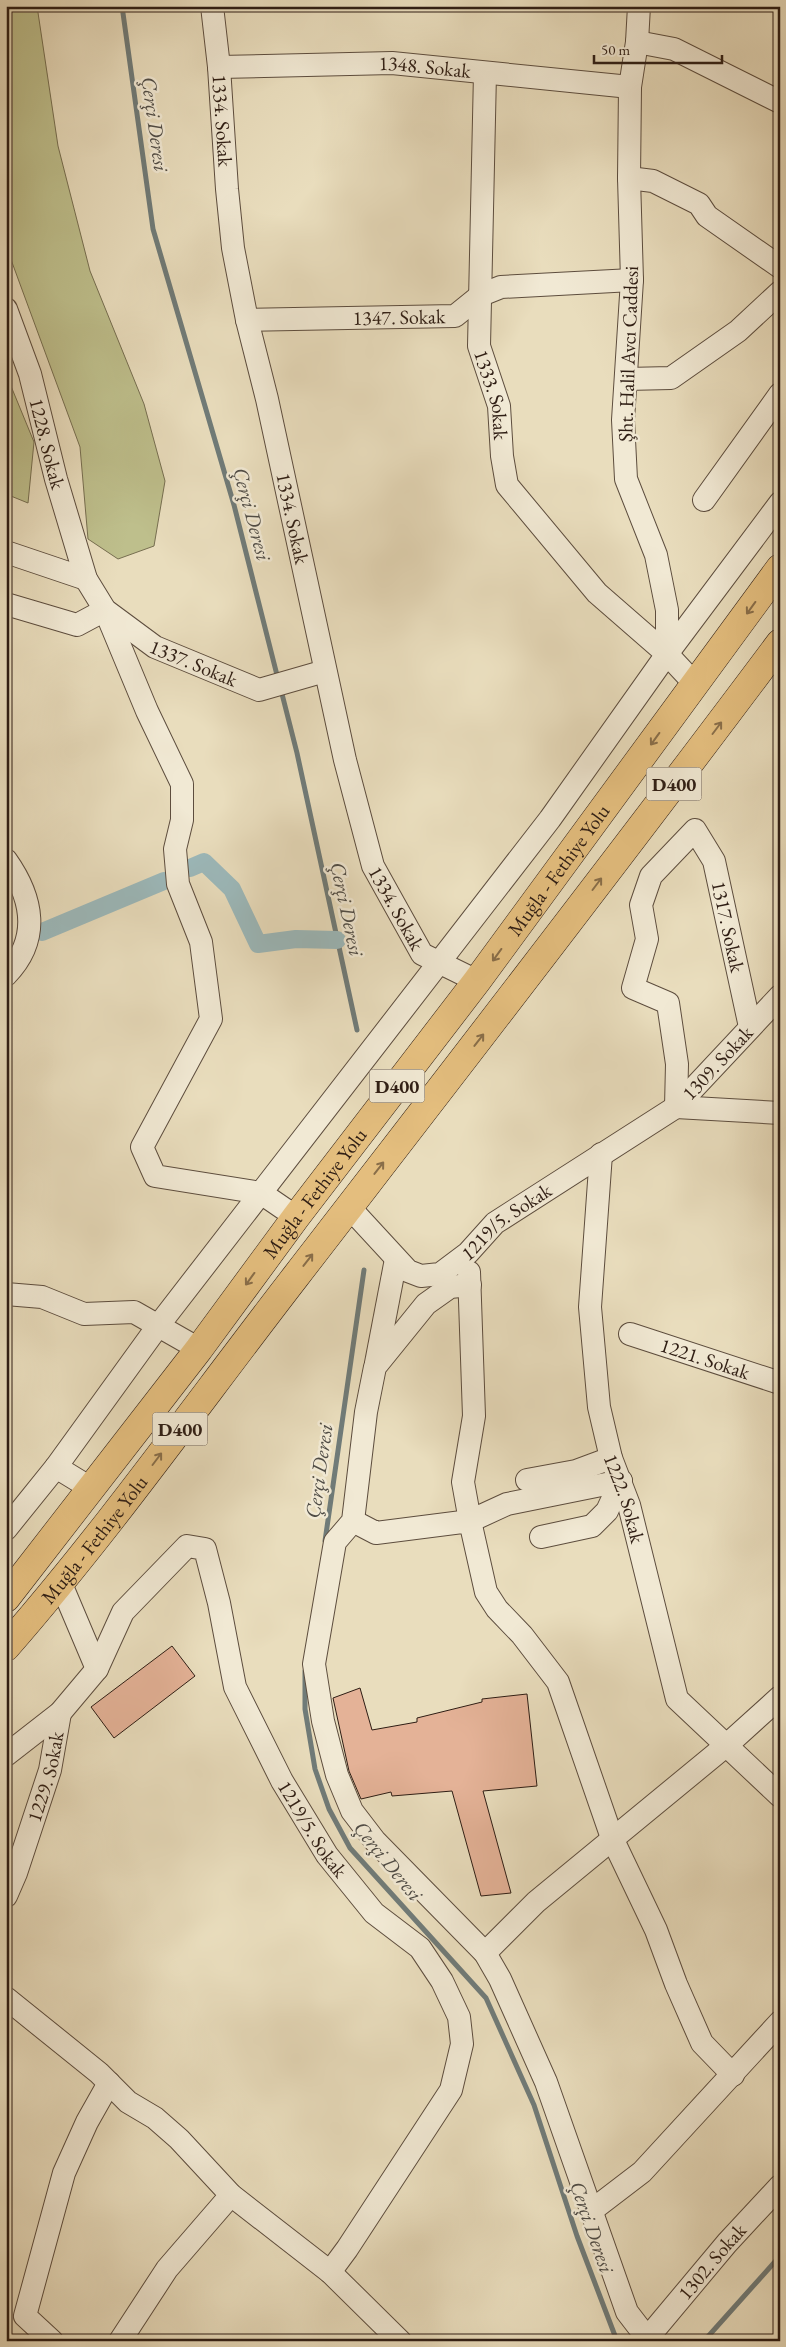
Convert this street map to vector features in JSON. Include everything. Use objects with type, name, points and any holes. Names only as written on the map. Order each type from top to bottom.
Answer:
[{"type":"highway","name":"Muğla - Fethiye Yolu","points":[[6,1598],[199,1349],[296,1217],[477,981],[780,568]]},
{"type":"highway","name":"Muğla - Fethiye Yolu","points":[[6,1647],[61,1584],[349,1207],[501,1012],[780,643]]},
{"type":"street","name":"1334. Sokak","points":[[212,6],[219,67],[230,218],[247,320],[267,399],[345,760],[373,866],[422,954],[477,981]]},
{"type":"street","name":"Şht. Halil Avcı Caddesi","points":[[639,6],[637,42],[630,87],[629,178],[632,280],[623,420],[626,479],[656,555],[667,610],[667,654]]},
{"type":"street","points":[[637,42],[674,49],[780,102]]},
{"type":"street","name":"1348. Sokak","points":[[219,67],[392,63],[630,87]]},
{"type":"street","name":"1333. Sokak","points":[[485,73],[481,295],[478,320],[478,346],[499,406],[502,456],[507,485],[597,593],[667,654]]},
{"type":"street","points":[[629,178],[653,181],[699,204],[707,216],[780,267]]},
{"type":"street","name":"1347. Sokak","points":[[247,320],[456,316],[481,295],[501,287],[632,280]]},
{"type":"street","points":[[626,379],[670,378],[738,331],[780,292]]},
{"type":"street","name":"1228. Sokak","points":[[6,308],[30,374],[56,479],[86,580]]},
{"type":"street","points":[[704,500],[780,394]]},
{"type":"street","points":[[6,1529],[56,1467],[158,1326],[550,819],[667,654],[780,503]]},
{"type":"street","points":[[6,552],[86,580]]},
{"type":"street","name":"1337. Sokak","points":[[86,580],[105,610],[155,647],[259,690],[298,681],[325,671]]},
{"type":"street","points":[[6,604],[77,624],[105,610],[147,711],[182,784],[182,820],[175,849],[178,884],[201,942],[211,1019],[142,1146],[155,1176],[261,1193],[296,1217]]},
{"type":"street","points":[[667,654],[695,684]]},
{"type":"street","name":"1317. Sokak","points":[[676,1107],[678,1064],[668,1003],[633,988],[647,939],[641,905],[651,876],[696,830],[714,861],[750,1027]]},
{"type":"street","points":[[6,860],[20,879],[30,918],[28,942],[6,976]]},
{"type":"street","name":"1309. Sokak","points":[[676,1107],[780,996]]},
{"type":"street","points":[[676,1107],[780,1113]]},
{"type":"street","name":"1219/5. Sokak","points":[[349,1207],[408,1271],[421,1276],[440,1274],[468,1253],[495,1223],[676,1107]]},
{"type":"street","name":"1222. Sokak","points":[[601,1154],[590,1307],[599,1407],[611,1458],[620,1481],[677,1699],[728,1744],[780,1796]]},
{"type":"street","points":[[468,1253],[474,1416],[463,1482],[486,1592],[497,1609],[522,1635],[558,1682],[612,1838],[656,1930],[676,1984],[702,2043],[733,2075]]},
{"type":"street","points":[[396,1258],[366,1412],[353,1521],[335,1542],[314,1664],[323,1721],[337,1775],[352,1811],[375,1841],[485,1953],[500,1980],[546,2082],[627,2312],[646,2340]]},
{"type":"street","points":[[375,1367],[426,1304],[450,1287],[470,1285]]},
{"type":"street","points":[[6,1294],[42,1297],[84,1314],[134,1312],[199,1349]]},
{"type":"street","name":"1221. Sokak","points":[[630,1334],[780,1383]]},
{"type":"street","points":[[527,1480],[576,1471],[611,1458]]},
{"type":"street","points":[[56,1467],[92,1489]]},
{"type":"street","points":[[353,1521],[376,1533],[470,1521],[507,1504],[620,1481]]},
{"type":"street","points":[[541,1537],[592,1526],[607,1511],[620,1481]]},
{"type":"street","name":"1219/5. Sokak","points":[[6,1754],[60,1713],[97,1669],[122,1612],[187,1546],[205,1550],[219,1603],[235,1687],[282,1781],[327,1854],[374,1913],[420,1948],[442,1982],[460,2017],[462,2044],[451,2090],[330,2272]]},
{"type":"street","points":[[61,1584],[97,1669]]},
{"type":"street","points":[[485,1953],[536,1902],[728,1744],[780,1697]]},
{"type":"street","name":"1229. Sokak","points":[[6,1896],[16,1872],[50,1770],[60,1713]]},
{"type":"street","points":[[6,1998],[109,2083],[128,2102],[155,2118],[179,2139],[231,2195],[330,2272],[400,2341]]},
{"type":"street","points":[[591,2211],[642,2172],[780,2022]]},
{"type":"street","points":[[52,2341],[25,2316],[64,2173],[87,2122],[109,2083]]},
{"type":"street","name":"1302. Sokak","points":[[646,2340],[727,2243],[780,2186]]},
{"type":"street","points":[[120,2341],[167,2269],[231,2195]]},
{"type":"green space","points":[[6,6],[37,6],[58,146],[90,271],[144,404],[165,481],[154,546],[118,559],[88,539],[80,447],[6,246]]},
{"type":"green space","points":[[6,374],[34,442],[28,503],[6,494]]},
{"type":"building","points":[[172,1646],[195,1676],[114,1738],[91,1707]]},
{"type":"building","points":[[360,1688],[372,1730],[417,1722],[417,1718],[482,1702],[482,1699],[527,1694],[537,1786],[483,1791],[511,1893],[481,1896],[452,1791],[392,1796],[391,1792],[361,1799],[349,1771],[333,1698]]},
{"type":"waterway","name":"Çerçi Deresi","points":[[122,6],[153,229],[234,505],[278,679]]},
{"type":"waterway","name":"Çerçi Deresi","points":[[281,690],[297,753],[357,1030]]},
{"type":"waterway","points":[[190,868],[204,862],[232,889],[258,944],[296,939],[337,940]]},
{"type":"waterway","points":[[42,932],[164,881]]},
{"type":"waterway","name":"Çerçi Deresi","points":[[325,1541],[364,1270]]},
{"type":"waterway","name":"Çerçi Deresi","points":[[305,1671],[305,1709],[315,1769],[329,1809],[350,1848],[486,1998],[534,2105],[577,2236],[617,2341]]},
{"type":"waterway","points":[[704,2341],[780,2256]]}]
